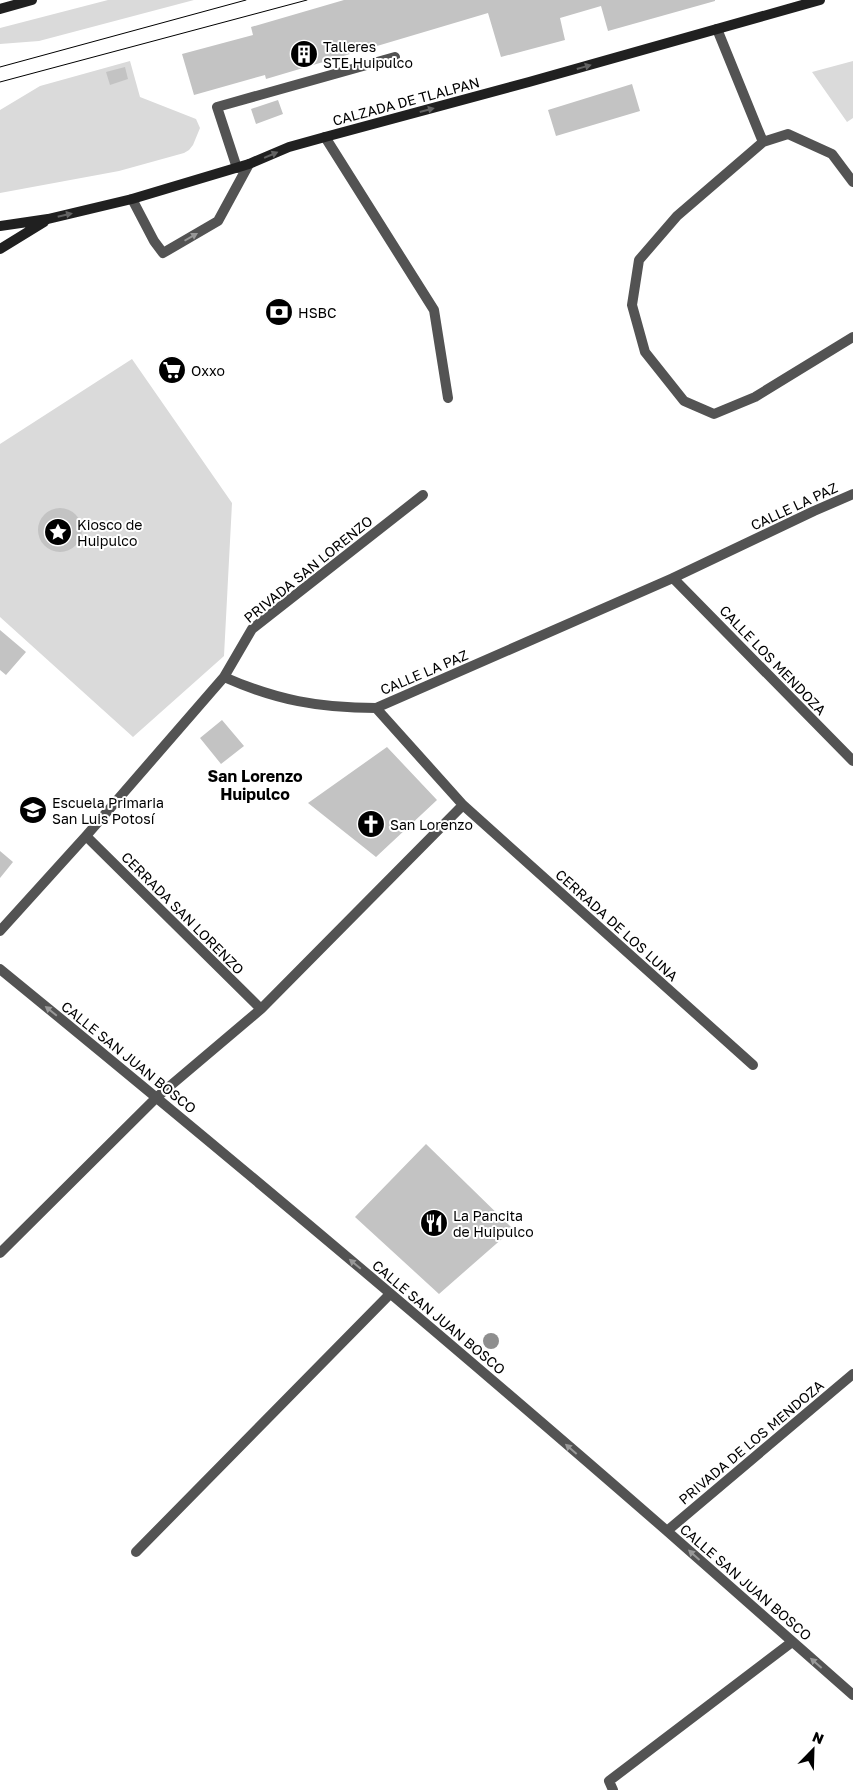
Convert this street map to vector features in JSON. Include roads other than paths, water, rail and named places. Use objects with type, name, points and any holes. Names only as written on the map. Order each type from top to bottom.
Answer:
[{"type":"main road","points":[[0,9],[32,0]]},
{"type":"main road","name":"CALZADA DE TLALPAN","points":[[0,226],[48,219],[132,199],[250,164],[289,147],[820,0]]},
{"type":"main road","points":[[0,249],[48,219]]},
{"type":"street","points":[[717,29],[763,142]]},
{"type":"street","points":[[237,168],[217,107],[395,57]]},
{"type":"street","points":[[853,182],[832,154],[788,134],[763,142],[677,216],[639,260],[632,305],[644,352],[684,401],[714,414],[754,397],[853,337]]},
{"type":"street","points":[[325,137],[434,310],[448,398]]},
{"type":"street","points":[[132,199],[154,241],[163,253],[218,221],[250,164]]},
{"type":"street","name":"CALLE LA PAZ","points":[[224,677],[248,688],[297,702],[323,706],[376,708],[673,578],[853,494]]},
{"type":"street","name":"PRIVADA SAN LORENZO","points":[[224,677],[252,629],[423,495]]},
{"type":"street","name":"CALLE LOS MENDOZA","points":[[673,578],[853,762]]},
{"type":"street","points":[[0,931],[86,836],[224,677]]},
{"type":"street","name":"CERRADA DE LOS LUNA","points":[[376,708],[463,805],[753,1064]]},
{"type":"street","points":[[0,1253],[157,1097],[261,1009],[463,805]]},
{"type":"street","name":"CERRADA SAN LORENZO","points":[[86,836],[261,1009]]},
{"type":"street","name":"CALLE SAN JUAN BOSCO","points":[[0,969],[157,1097],[390,1294],[667,1531],[853,1695]]},
{"type":"street","points":[[136,1552],[390,1294]]},
{"type":"street","name":"PRIVADA DE LOS MENDOZA","points":[[667,1531],[853,1374]]},
{"type":"street","points":[[613,1790],[609,1781],[792,1642]]},
{"type":"tram line","points":[[0,67],[246,0]]},
{"type":"tram line","points":[[0,82],[307,0]]},
{"type":"place","name":"Talleres STE Huipulco","points":[[304,54]]},
{"type":"place","name":"HSBC","points":[[279,312]]},
{"type":"place","name":"Oxxo","points":[[172,370]]},
{"type":"place","name":"Kiosco de Huipulco","points":[[58,532]]},
{"type":"place","name":"Escuela Primaria San Luis Potosí","points":[[33,810]]},
{"type":"place","name":"San Lorenzo","points":[[371,824]]},
{"type":"place","name":"La Pancita de Huipulco","points":[[434,1223]]},
{"type":"district","name":"San Lorenzo Huipulco","points":[[255,785]]}]
